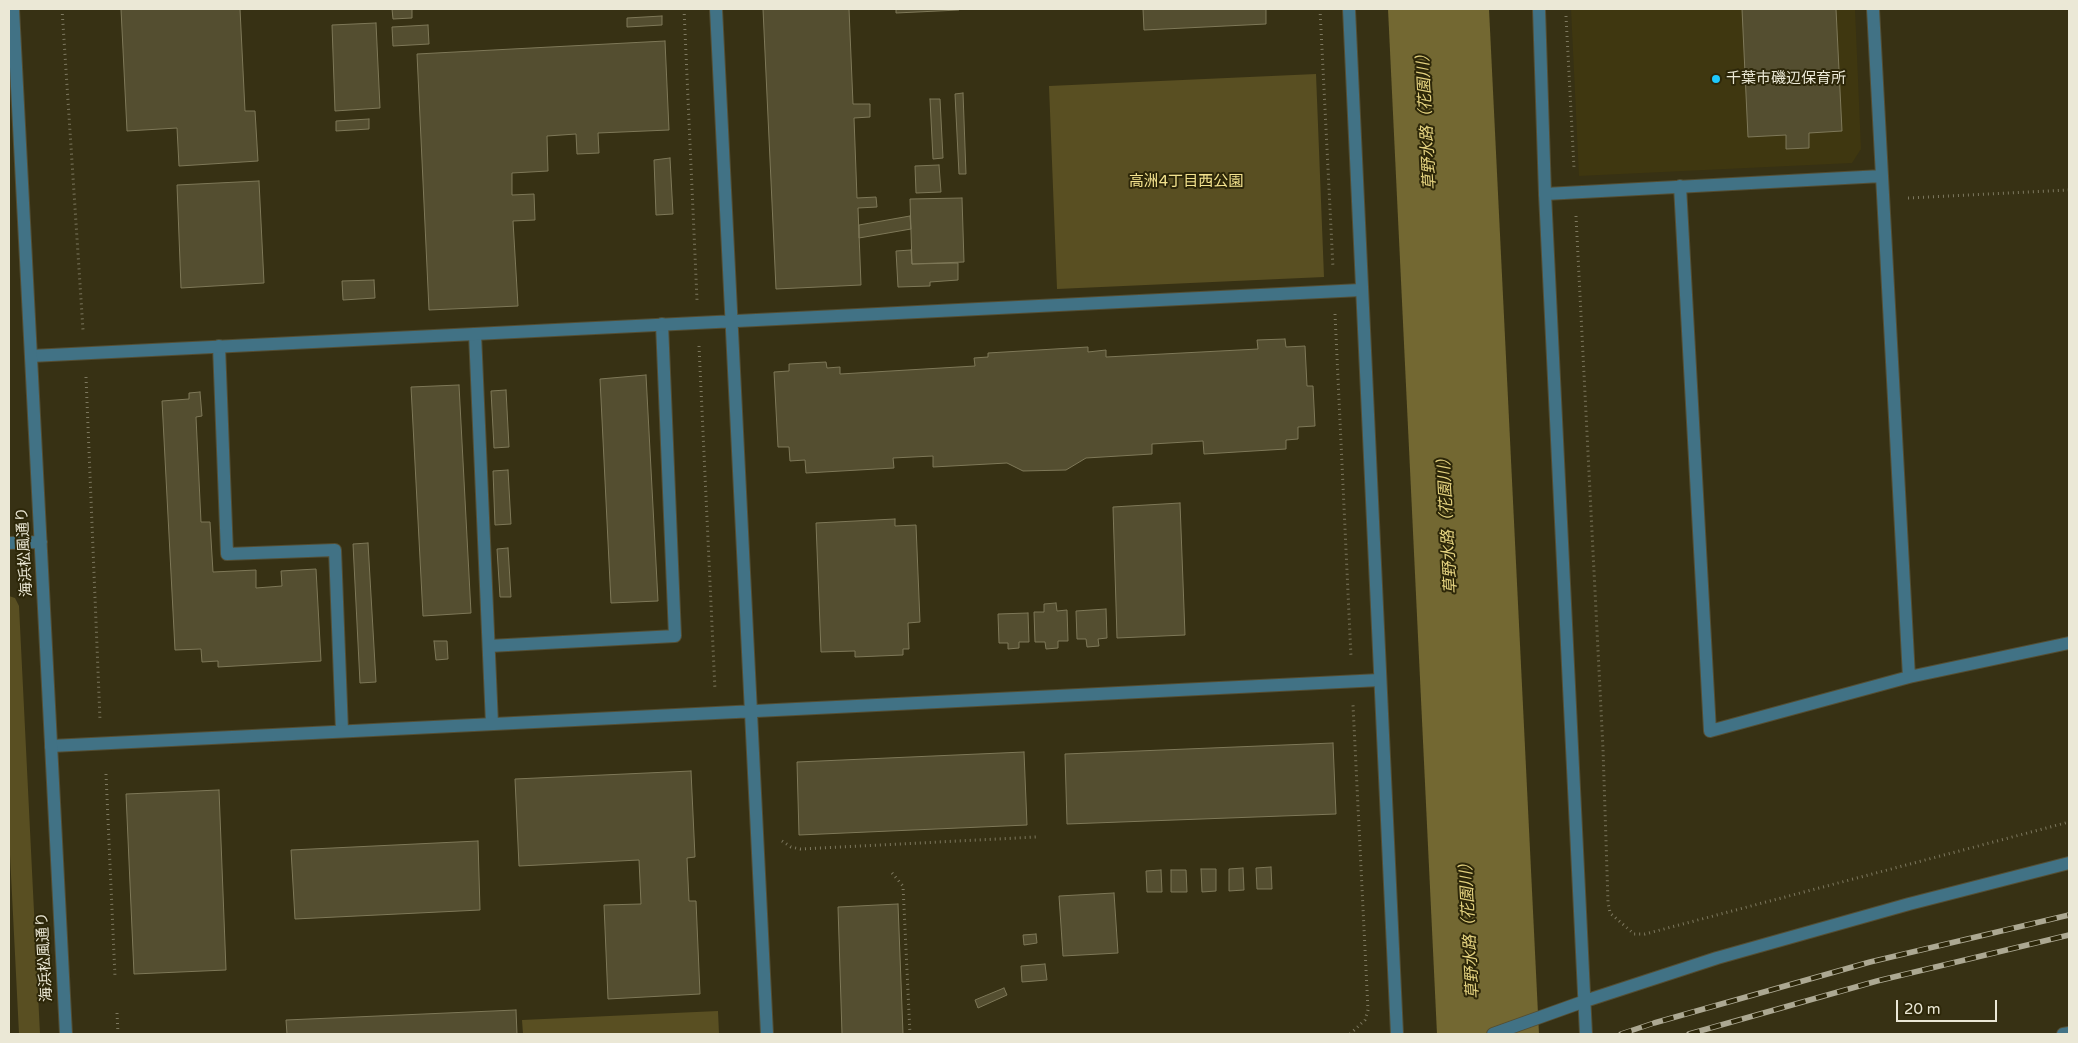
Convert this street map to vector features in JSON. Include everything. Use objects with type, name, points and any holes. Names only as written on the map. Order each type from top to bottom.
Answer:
[{"type":"street","name":"海浜松風通り","points":[[13,9],[66,1034]]},
{"type":"street","points":[[716,9],[767,1034]]},
{"type":"street","points":[[1349,9],[1397,1034]]},
{"type":"street","points":[[1538,9],[1545,194],[1586,1034]]},
{"type":"street","points":[[1873,9],[1909,677]]},
{"type":"street","points":[[1545,194],[1882,176]]},
{"type":"street","points":[[1680,186],[1710,731],[1909,677],[2069,643]]},
{"type":"street","points":[[31,356],[1361,290]]},
{"type":"street","points":[[488,646],[675,636],[662,324]]},
{"type":"street","points":[[475,334],[492,724]]},
{"type":"street","points":[[219,346],[228,554],[335,550],[342,731]]},
{"type":"street","points":[[9,543],[41,542]]},
{"type":"street","points":[[51,746],[1380,680]]},
{"type":"street","points":[[1493,1034],[1585,1001],[1736,952],[2069,862]]},
{"type":"street","points":[[2063,1034],[2069,1032]]},
{"type":"path","points":[[62,9],[84,334]]},
{"type":"path","points":[[684,9],[698,305]]},
{"type":"path","points":[[1320,9],[1333,274]]},
{"type":"path","points":[[1565,9],[1574,168]]},
{"type":"path","points":[[1883,199],[2069,190]]},
{"type":"path","points":[[1334,309],[1351,660]]},
{"type":"path","points":[[699,338],[715,695]]},
{"type":"path","points":[[86,374],[100,722]]},
{"type":"path","points":[[1350,1034],[1365,1020],[1368,1010],[1353,700]]},
{"type":"path","points":[[106,774],[115,977]]},
{"type":"path","points":[[778,837],[791,847],[800,848],[1037,837]]},
{"type":"path","points":[[892,873],[903,886],[910,1034]]},
{"type":"path","points":[[117,1013],[118,1034]]},
{"type":"shaded area","name":"千葉市磯辺保育所","points":[[1571,9],[1855,9],[1861,149],[1852,163],[1579,176]]},
{"type":"green space","name":"高洲4丁目西公園","points":[[1316,74],[1324,277],[1057,289],[1049,86]]},
{"type":"green space","points":[[9,596],[15,598],[19,606],[40,1034],[19,1034],[9,835]]},
{"type":"green space","points":[[718,1011],[719,1034],[523,1034],[522,1020]]},
{"type":"water","name":"草野水路（花園川）","points":[[1388,9],[1489,9],[1539,1034],[1437,1034]]},
{"type":"building","points":[[121,9],[240,9],[245,111],[255,111],[258,161],[179,166],[177,128],[127,131]]},
{"type":"building","points":[[392,9],[412,9],[412,18],[393,19]]},
{"type":"building","points":[[763,9],[849,9],[853,104],[870,104],[870,117],[854,118],[857,198],[876,197],[877,207],[858,208],[861,285],[776,289]]},
{"type":"building","points":[[896,9],[959,9],[959,10],[896,13]]},
{"type":"building","points":[[1143,9],[1266,9],[1266,24],[1144,30]]},
{"type":"building","points":[[1742,9],[1836,9],[1842,131],[1809,133],[1809,148],[1786,149],[1786,135],[1748,137]]},
{"type":"building","points":[[662,16],[662,25],[627,27],[627,18]]},
{"type":"building","points":[[376,23],[380,108],[335,111],[332,25]]},
{"type":"building","points":[[428,25],[429,44],[393,46],[392,27]]},
{"type":"building","points":[[665,41],[669,130],[598,133],[599,153],[577,154],[576,134],[547,136],[548,171],[512,173],[512,195],[534,194],[535,220],[513,221],[518,306],[429,310],[417,54]]},
{"type":"building","points":[[963,93],[966,174],[959,174],[955,94]]},
{"type":"building","points":[[930,99],[940,99],[943,158],[933,159]]},
{"type":"building","points":[[369,119],[369,129],[336,131],[336,121]]},
{"type":"building","points":[[670,158],[673,214],[656,215],[654,160]]},
{"type":"building","points":[[939,165],[941,192],[916,193],[915,166]]},
{"type":"building","points":[[259,181],[264,283],[181,288],[177,185]]},
{"type":"building","points":[[962,198],[964,262],[912,264],[910,199]]},
{"type":"building","points":[[910,216],[911,229],[859,238],[859,225]]},
{"type":"building","points":[[911,250],[912,264],[958,263],[958,280],[930,282],[930,286],[898,287],[896,251]]},
{"type":"building","points":[[374,280],[375,298],[343,300],[342,281]]},
{"type":"building","points":[[1285,339],[1286,347],[1305,346],[1307,386],[1313,386],[1315,426],[1298,427],[1298,439],[1286,440],[1286,449],[1204,454],[1203,441],[1152,444],[1152,454],[1086,458],[1066,470],[1023,471],[1007,463],[933,467],[933,456],[893,458],[894,468],[806,473],[805,460],[790,461],[789,447],[778,447],[774,372],[789,371],[789,364],[826,362],[827,368],[840,367],[840,374],[975,366],[974,358],[988,357],[988,353],[1088,347],[1088,352],[1106,350],[1106,357],[1258,349],[1257,340]]},
{"type":"building","points":[[646,375],[658,601],[611,603],[600,379]]},
{"type":"building","points":[[459,385],[471,613],[423,616],[411,387]]},
{"type":"building","points":[[506,390],[509,447],[494,448],[491,391]]},
{"type":"building","points":[[200,392],[202,416],[196,417],[201,522],[210,522],[213,572],[256,570],[256,588],[282,586],[281,571],[316,569],[321,661],[218,667],[218,661],[202,662],[201,649],[175,650],[162,401],[189,399],[189,393]]},
{"type":"building","points":[[508,470],[511,524],[495,525],[493,471]]},
{"type":"building","points":[[1180,503],[1185,635],[1117,638],[1113,507]]},
{"type":"building","points":[[895,519],[895,526],[916,525],[920,622],[908,623],[909,649],[903,649],[903,655],[855,657],[855,651],[821,652],[816,523]]},
{"type":"building","points":[[368,543],[376,682],[360,683],[353,544]]},
{"type":"building","points":[[508,548],[511,597],[500,597],[497,549]]},
{"type":"building","points":[[1056,603],[1057,611],[1067,610],[1068,641],[1058,641],[1058,648],[1046,649],[1045,642],[1035,642],[1034,612],[1044,612],[1044,604]]},
{"type":"building","points":[[1106,609],[1107,638],[1098,639],[1099,646],[1087,647],[1086,639],[1077,639],[1076,611]]},
{"type":"building","points":[[1028,613],[1029,642],[1019,642],[1019,648],[1008,649],[1008,643],[999,643],[998,614]]},
{"type":"building","points":[[434,641],[447,641],[448,659],[436,660]]},
{"type":"building","points":[[1333,743],[1336,814],[1067,824],[1065,754]]},
{"type":"building","points":[[1024,752],[1027,825],[799,835],[797,762]]},
{"type":"building","points":[[691,771],[695,857],[687,858],[689,901],[696,901],[700,994],[608,999],[604,905],[641,904],[639,860],[519,866],[515,779]]},
{"type":"building","points":[[219,790],[226,970],[134,974],[126,794]]},
{"type":"building","points":[[478,841],[480,910],[295,919],[291,850]]},
{"type":"building","points":[[1271,867],[1272,889],[1257,889],[1256,868]]},
{"type":"building","points":[[1243,868],[1244,890],[1229,891],[1229,869]]},
{"type":"building","points":[[1201,869],[1216,869],[1216,891],[1202,892]]},
{"type":"building","points":[[1161,870],[1162,892],[1147,892],[1146,871]]},
{"type":"building","points":[[1171,870],[1186,870],[1187,892],[1171,892]]},
{"type":"building","points":[[1114,893],[1118,953],[1063,956],[1059,896]]},
{"type":"building","points":[[898,904],[903,1034],[842,1034],[838,907]]},
{"type":"building","points":[[1036,934],[1037,943],[1024,945],[1023,935]]},
{"type":"building","points":[[1045,964],[1047,980],[1022,982],[1021,966]]},
{"type":"building","points":[[1004,988],[1007,995],[978,1008],[975,1000]]},
{"type":"building","points":[[516,1010],[517,1034],[287,1034],[286,1020]]},
{"type":"railway","points":[[1621,1034],[1870,962],[2069,915]]},
{"type":"railway","points":[[1689,1034],[1877,981],[2069,935]]},
{"type":"place","name":"千葉市磯辺保育所","points":[[1716,79]]}]
